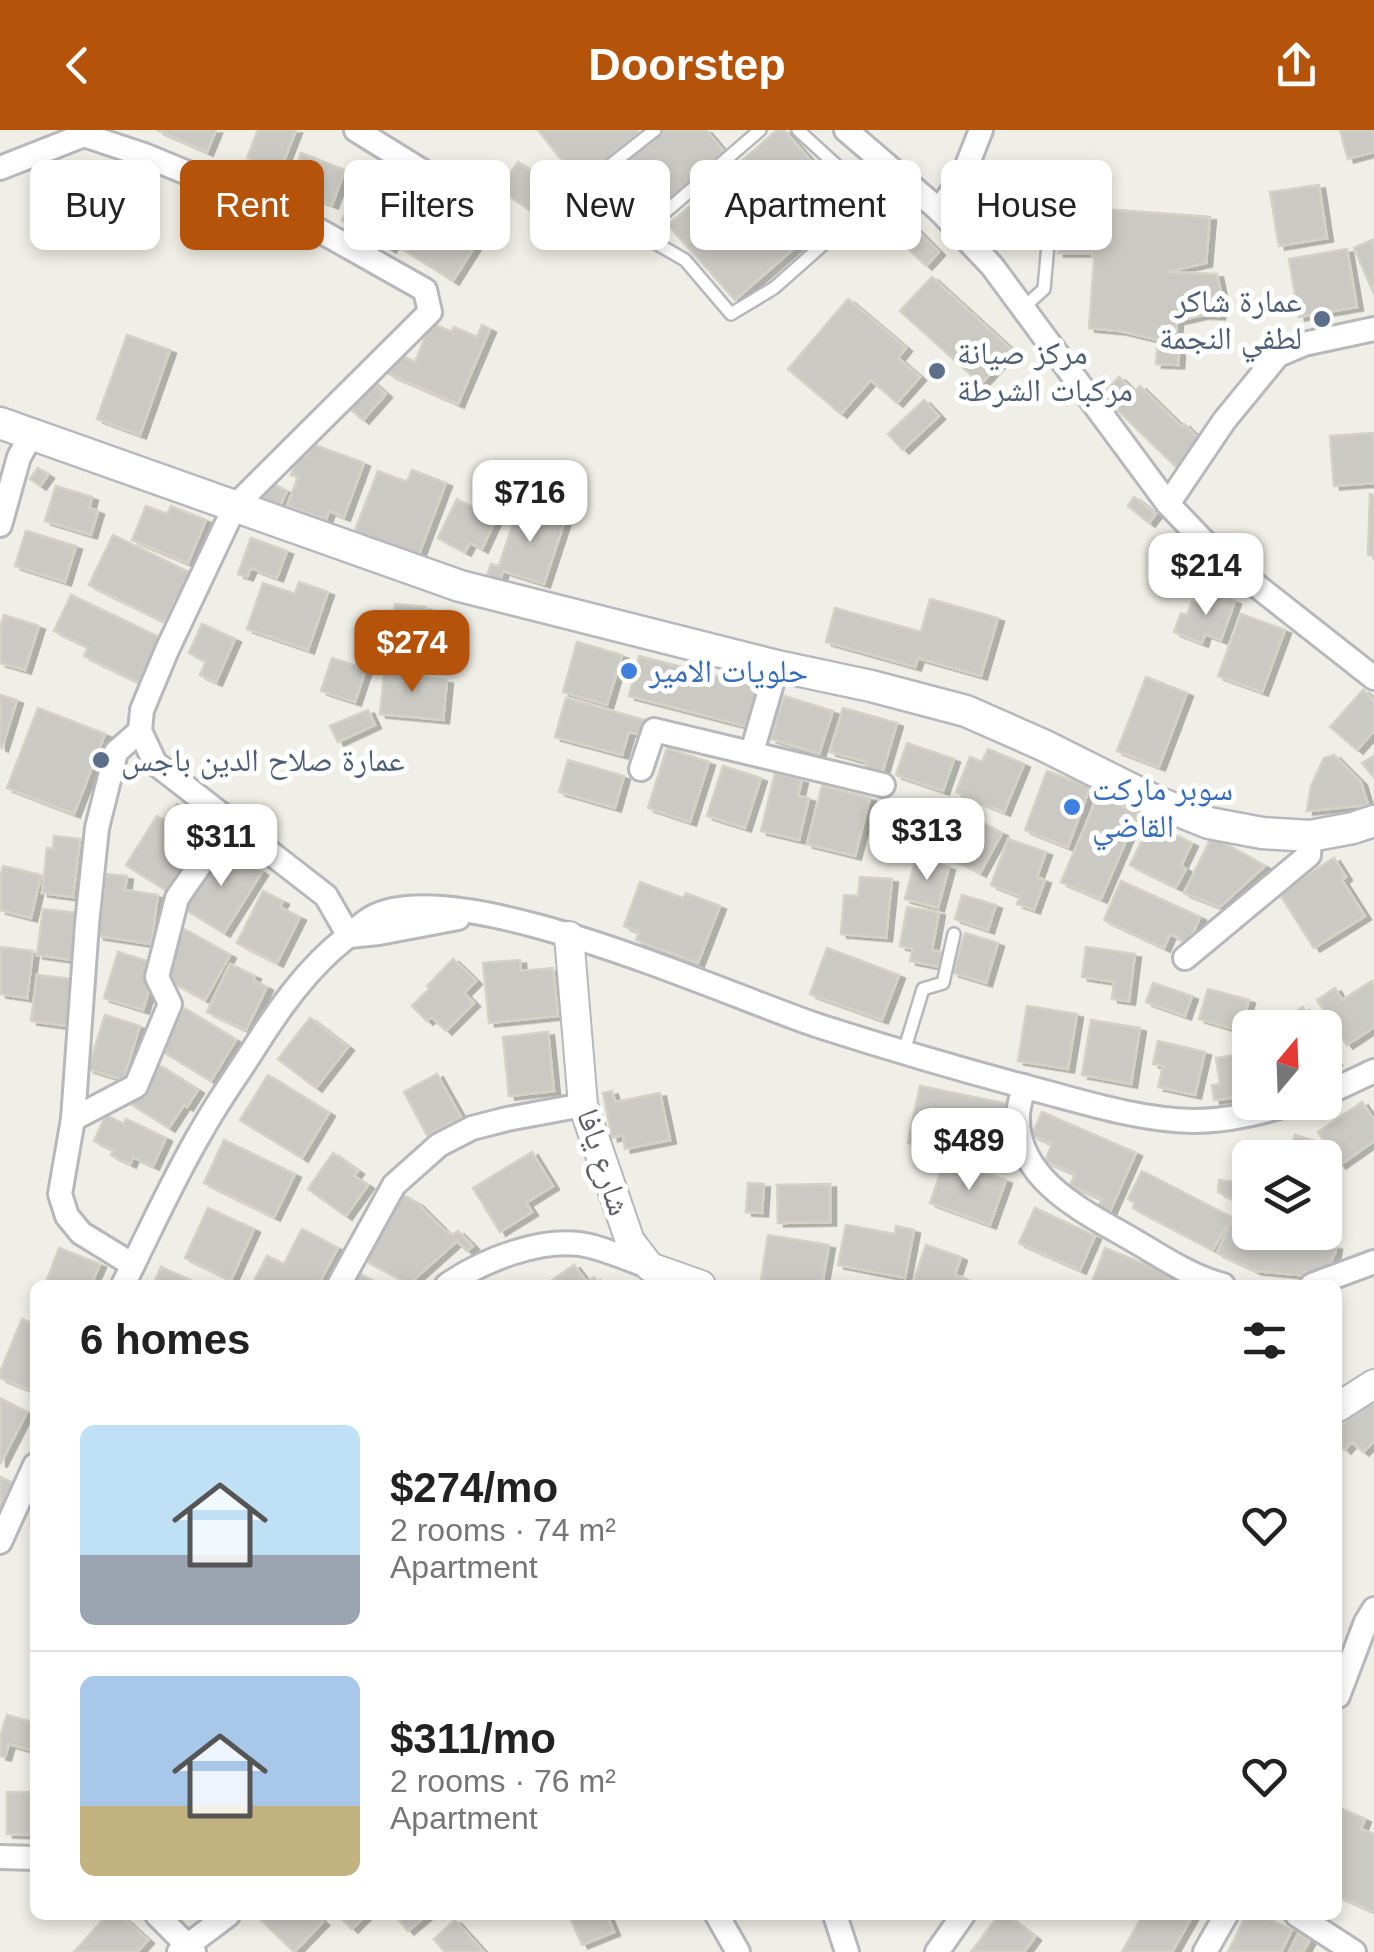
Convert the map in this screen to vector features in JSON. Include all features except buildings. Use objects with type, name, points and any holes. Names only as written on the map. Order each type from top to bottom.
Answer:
[{"type":"main road","points":[[0,423],[460,586],[966,711],[1209,823],[1262,833],[1310,836],[1374,822]]},
{"type":"street","points":[[356,130],[404,160]]},
{"type":"street","points":[[846,130],[939,210],[992,266],[1168,504],[1215,552],[1374,678]]},
{"type":"street","points":[[939,210],[962,178],[981,130]]},
{"type":"street","points":[[0,168],[87,133],[300,220],[425,290],[430,312],[235,506],[142,710],[140,731],[155,763],[326,896],[349,936]]},
{"type":"street","points":[[1168,504],[1224,421],[1278,356],[1304,344],[1374,329]]},
{"type":"street","points":[[0,525],[19,457],[32,434]]},
{"type":"street","points":[[752,752],[777,666]]},
{"type":"street","points":[[641,769],[654,730],[883,784]]},
{"type":"street","points":[[140,731],[116,752],[97,828],[86,924],[73,1119],[60,1194],[67,1216],[80,1233],[128,1275],[202,1130],[273,1019],[332,948],[349,936],[481,914],[544,927],[818,1025],[1024,1086],[1124,1113],[1190,1121],[1232,1120]]},
{"type":"street","points":[[73,1119],[136,1086],[170,1004],[156,977],[177,898],[230,822]]},
{"type":"street","points":[[1185,958],[1309,855],[1310,836]]},
{"type":"street","name":"شارع يافا","points":[[569,936],[583,1106],[630,1242],[650,1267]]},
{"type":"street","points":[[1342,1086],[1374,1071]]},
{"type":"street","points":[[1024,1086],[1018,1113],[1019,1135],[1030,1160],[1048,1184],[1064,1200],[1176,1265],[1211,1280]]},
{"type":"street","points":[[341,1280],[394,1185],[440,1144],[472,1128],[583,1106]]},
{"type":"street","points":[[455,1280],[519,1251],[561,1243],[589,1245],[687,1280]]},
{"type":"street","points":[[1325,1280],[1374,1262]]},
{"type":"street","points":[[1342,1405],[1374,1384]]},
{"type":"street","points":[[0,1542],[30,1477]]},
{"type":"street","points":[[1342,1685],[1374,1609]]},
{"type":"street","points":[[0,1857],[30,1858]]},
{"type":"street","points":[[161,1920],[187,1950],[222,1920]]},
{"type":"street","points":[[720,1920],[738,1952]]},
{"type":"street","points":[[837,1920],[847,1952]]},
{"type":"street","points":[[936,1952],[959,1920]]},
{"type":"street","points":[[1205,1952],[1223,1920]]},
{"type":"street","points":[[1305,1920],[1354,1952]]},
{"type":"lane","points":[[617,160],[655,130]]},
{"type":"lane","points":[[668,250],[686,260],[731,314],[774,288],[862,210],[846,174],[798,130]]},
{"type":"lane","points":[[670,207],[752,132]]},
{"type":"lane","points":[[1023,308],[1044,289],[1048,250]]},
{"type":"lane","points":[[904,1052],[923,989],[943,983],[954,934]]},
{"type":"place","name":"عمارة شاكر لطفي النجمة","points":[[1322,319]]},
{"type":"place","name":"مركز صيانة مركبات الشرطة","points":[[937,371]]},
{"type":"place","name":"حلويات الامير","points":[[629,671]]},
{"type":"place","name":"عمارة صلاح الدين باجس","points":[[101,760]]},
{"type":"place","name":"سوبر ماركت القاضي","points":[[1072,807]]}]
